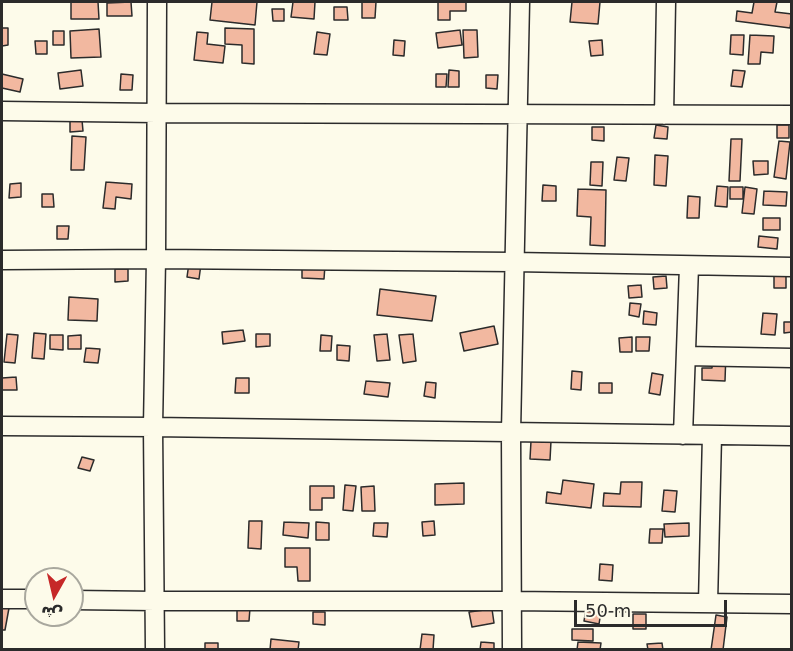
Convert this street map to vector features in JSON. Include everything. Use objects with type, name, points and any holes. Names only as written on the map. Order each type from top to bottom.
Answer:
[{"type":"street","points":[[155,650],[153,426],[157,2]]},
{"type":"street","points":[[512,650],[511,432],[520,2]]},
{"type":"street","points":[[664,115],[666,2]]},
{"type":"street","points":[[2,111],[792,115]]},
{"type":"street","points":[[2,260],[514,262],[792,267]]},
{"type":"street","points":[[683,435],[688,266]]},
{"type":"street","points":[[686,356],[792,358]]},
{"type":"street","points":[[2,426],[153,426],[792,436]]},
{"type":"street","points":[[708,603],[712,435]]},
{"type":"street","points":[[2,599],[24,599]]},
{"type":"street","points":[[84,600],[792,604]]},
{"type":"building","points":[[71,2],[98,2],[99,19],[71,19]]},
{"type":"building","points":[[131,2],[132,16],[107,16],[107,3]]},
{"type":"building","points":[[212,2],[257,2],[255,25],[210,20]]},
{"type":"building","points":[[293,2],[315,2],[314,19],[291,17]]},
{"type":"building","points":[[362,2],[376,2],[375,18],[362,18]]},
{"type":"building","points":[[438,2],[466,2],[466,11],[450,11],[450,20],[438,20]]},
{"type":"building","points":[[572,2],[600,2],[598,24],[570,22]]},
{"type":"building","points":[[754,2],[777,2],[775,12],[792,14],[790,28],[736,21],[737,11],[752,13]]},
{"type":"building","points":[[334,7],[347,7],[348,20],[334,20]]},
{"type":"building","points":[[272,9],[284,9],[284,21],[273,21]]},
{"type":"building","points":[[2,28],[8,28],[8,45],[2,46]]},
{"type":"building","points":[[225,28],[254,29],[254,64],[242,63],[242,45],[225,44]]},
{"type":"building","points":[[99,29],[101,57],[71,58],[70,31]]},
{"type":"building","points":[[460,30],[462,45],[438,48],[436,33]]},
{"type":"building","points":[[463,30],[477,30],[478,57],[464,58]]},
{"type":"building","points":[[53,31],[64,31],[64,45],[53,45]]},
{"type":"building","points":[[197,32],[208,33],[207,44],[225,46],[223,63],[194,60]]},
{"type":"building","points":[[317,32],[330,34],[327,55],[314,54]]},
{"type":"building","points":[[731,35],[744,35],[743,55],[730,54]]},
{"type":"building","points":[[750,35],[774,36],[773,53],[761,52],[760,64],[748,64]]},
{"type":"building","points":[[394,40],[405,41],[404,56],[393,55]]},
{"type":"building","points":[[602,40],[603,55],[591,56],[589,41]]},
{"type":"building","points":[[35,41],[47,41],[47,54],[36,54]]},
{"type":"building","points":[[81,70],[83,86],[60,89],[58,73]]},
{"type":"building","points":[[449,70],[459,71],[459,87],[448,87]]},
{"type":"building","points":[[733,70],[745,71],[742,87],[731,86]]},
{"type":"building","points":[[2,74],[23,79],[20,92],[2,88]]},
{"type":"building","points":[[121,74],[133,75],[132,90],[120,90]]},
{"type":"building","points":[[436,74],[447,74],[446,87],[436,87]]},
{"type":"building","points":[[486,75],[498,75],[497,89],[486,88]]},
{"type":"building","points":[[70,120],[82,120],[83,131],[70,132]]},
{"type":"building","points":[[656,125],[668,127],[667,139],[654,138]]},
{"type":"building","points":[[777,125],[789,125],[789,138],[777,138]]},
{"type":"building","points":[[592,127],[604,127],[604,141],[592,140]]},
{"type":"building","points":[[72,136],[86,137],[84,170],[71,170]]},
{"type":"building","points":[[731,139],[742,139],[740,181],[729,181]]},
{"type":"building","points":[[779,141],[790,142],[786,179],[774,177]]},
{"type":"building","points":[[655,155],[668,156],[666,186],[654,185]]},
{"type":"building","points":[[617,157],[629,158],[626,181],[614,180]]},
{"type":"building","points":[[753,161],[768,161],[768,174],[754,175]]},
{"type":"building","points":[[591,162],[603,162],[602,186],[590,185]]},
{"type":"building","points":[[106,182],[132,184],[131,199],[116,197],[115,209],[103,208]]},
{"type":"building","points":[[21,183],[21,197],[9,198],[10,184]]},
{"type":"building","points":[[543,185],[556,186],[556,201],[542,201]]},
{"type":"building","points":[[717,186],[728,187],[727,207],[715,206]]},
{"type":"building","points":[[730,187],[743,187],[743,199],[730,199]]},
{"type":"building","points":[[745,187],[757,189],[754,214],[742,213]]},
{"type":"building","points":[[578,189],[606,190],[605,246],[590,245],[591,217],[577,216]]},
{"type":"building","points":[[764,191],[787,192],[786,206],[763,205]]},
{"type":"building","points":[[42,194],[53,194],[54,207],[42,207]]},
{"type":"building","points":[[688,196],[700,197],[699,218],[687,218]]},
{"type":"building","points":[[763,218],[780,218],[780,230],[763,230]]},
{"type":"building","points":[[57,226],[69,226],[68,239],[57,239]]},
{"type":"building","points":[[759,236],[778,238],[777,249],[758,247]]},
{"type":"building","points":[[189,263],[201,264],[199,279],[187,277]]},
{"type":"building","points":[[302,264],[325,265],[324,279],[302,278]]},
{"type":"building","points":[[115,269],[128,269],[128,281],[115,282]]},
{"type":"building","points":[[774,275],[786,275],[786,288],[774,288]]},
{"type":"building","points":[[666,276],[667,288],[654,289],[653,277]]},
{"type":"building","points":[[641,285],[642,297],[629,298],[628,286]]},
{"type":"building","points":[[380,289],[436,296],[432,321],[377,315]]},
{"type":"building","points":[[69,297],[98,299],[97,321],[68,320]]},
{"type":"building","points":[[630,303],[641,304],[639,317],[629,315]]},
{"type":"building","points":[[644,311],[657,313],[656,325],[643,324]]},
{"type":"building","points":[[763,313],[777,314],[775,335],[761,334]]},
{"type":"building","points":[[784,322],[792,322],[792,332],[784,333]]},
{"type":"building","points":[[494,326],[498,344],[464,351],[460,333]]},
{"type":"building","points":[[243,330],[245,341],[223,344],[222,332]]},
{"type":"building","points":[[34,333],[46,334],[44,359],[32,358]]},
{"type":"building","points":[[7,334],[18,335],[15,363],[4,362]]},
{"type":"building","points":[[256,334],[270,334],[270,346],[256,347]]},
{"type":"building","points":[[387,334],[390,360],[377,361],[374,335]]},
{"type":"building","points":[[413,334],[416,361],[403,363],[399,335]]},
{"type":"building","points":[[50,335],[63,335],[63,350],[50,349]]},
{"type":"building","points":[[81,335],[81,349],[68,349],[68,336]]},
{"type":"building","points":[[321,335],[332,336],[331,351],[320,351]]},
{"type":"building","points":[[632,337],[632,352],[620,352],[619,338]]},
{"type":"building","points":[[636,337],[650,337],[649,351],[636,351]]},
{"type":"building","points":[[337,345],[350,346],[349,361],[337,360]]},
{"type":"building","points":[[86,348],[100,349],[98,363],[84,362]]},
{"type":"building","points":[[713,351],[726,352],[725,381],[702,380],[702,368],[712,368]]},
{"type":"building","points":[[572,371],[582,372],[581,390],[571,389]]},
{"type":"building","points":[[652,373],[663,375],[660,395],[649,393]]},
{"type":"building","points":[[16,377],[17,390],[2,390],[2,378]]},
{"type":"building","points":[[236,378],[249,378],[249,393],[235,393]]},
{"type":"building","points":[[366,381],[390,383],[388,397],[364,394]]},
{"type":"building","points":[[426,382],[436,383],[435,398],[424,396]]},
{"type":"building","points":[[599,383],[612,383],[612,393],[599,393]]},
{"type":"building","points":[[531,441],[551,441],[550,460],[530,459]]},
{"type":"building","points":[[82,457],[94,460],[90,471],[78,468]]},
{"type":"building","points":[[563,480],[594,484],[591,508],[546,503],[547,492],[561,494]]},
{"type":"building","points":[[621,482],[642,482],[641,507],[603,506],[604,493],[620,494]]},
{"type":"building","points":[[464,483],[464,504],[435,505],[435,484]]},
{"type":"building","points":[[345,485],[356,486],[353,511],[343,510]]},
{"type":"building","points":[[310,486],[334,486],[334,498],[322,498],[322,510],[310,510]]},
{"type":"building","points":[[374,486],[375,511],[362,511],[361,487]]},
{"type":"building","points":[[664,490],[677,491],[675,512],[662,511]]},
{"type":"building","points":[[249,521],[262,521],[261,549],[248,548]]},
{"type":"building","points":[[434,521],[435,535],[423,536],[422,522]]},
{"type":"building","points":[[284,522],[309,523],[308,538],[283,535]]},
{"type":"building","points":[[316,522],[329,523],[329,540],[316,540]]},
{"type":"building","points":[[374,523],[388,523],[387,537],[373,536]]},
{"type":"building","points":[[689,523],[689,536],[665,537],[664,524]]},
{"type":"building","points":[[650,529],[663,529],[662,543],[649,543]]},
{"type":"building","points":[[285,548],[310,548],[310,581],[298,581],[297,567],[285,567]]},
{"type":"building","points":[[600,564],[613,565],[612,581],[599,580]]},
{"type":"building","points":[[2,606],[9,608],[5,630],[2,630]]},
{"type":"building","points":[[237,607],[250,608],[249,621],[237,621]]},
{"type":"building","points":[[492,609],[494,623],[472,627],[469,612]]},
{"type":"building","points":[[586,609],[601,612],[599,624],[584,621]]},
{"type":"building","points":[[313,612],[325,612],[325,625],[313,624]]},
{"type":"building","points":[[633,614],[646,614],[646,629],[633,629]]},
{"type":"building","points":[[716,615],[727,617],[723,650],[711,650]]},
{"type":"building","points":[[572,629],[593,629],[593,641],[572,640]]},
{"type":"building","points":[[422,634],[434,635],[433,650],[420,650]]},
{"type":"building","points":[[271,639],[299,642],[298,650],[270,650]]},
{"type":"building","points":[[481,642],[494,643],[494,650],[480,650]]},
{"type":"building","points":[[578,642],[601,643],[600,650],[577,650]]},
{"type":"building","points":[[205,643],[218,643],[218,650],[205,650]]},
{"type":"building","points":[[662,643],[663,650],[648,650],[647,644]]}]
